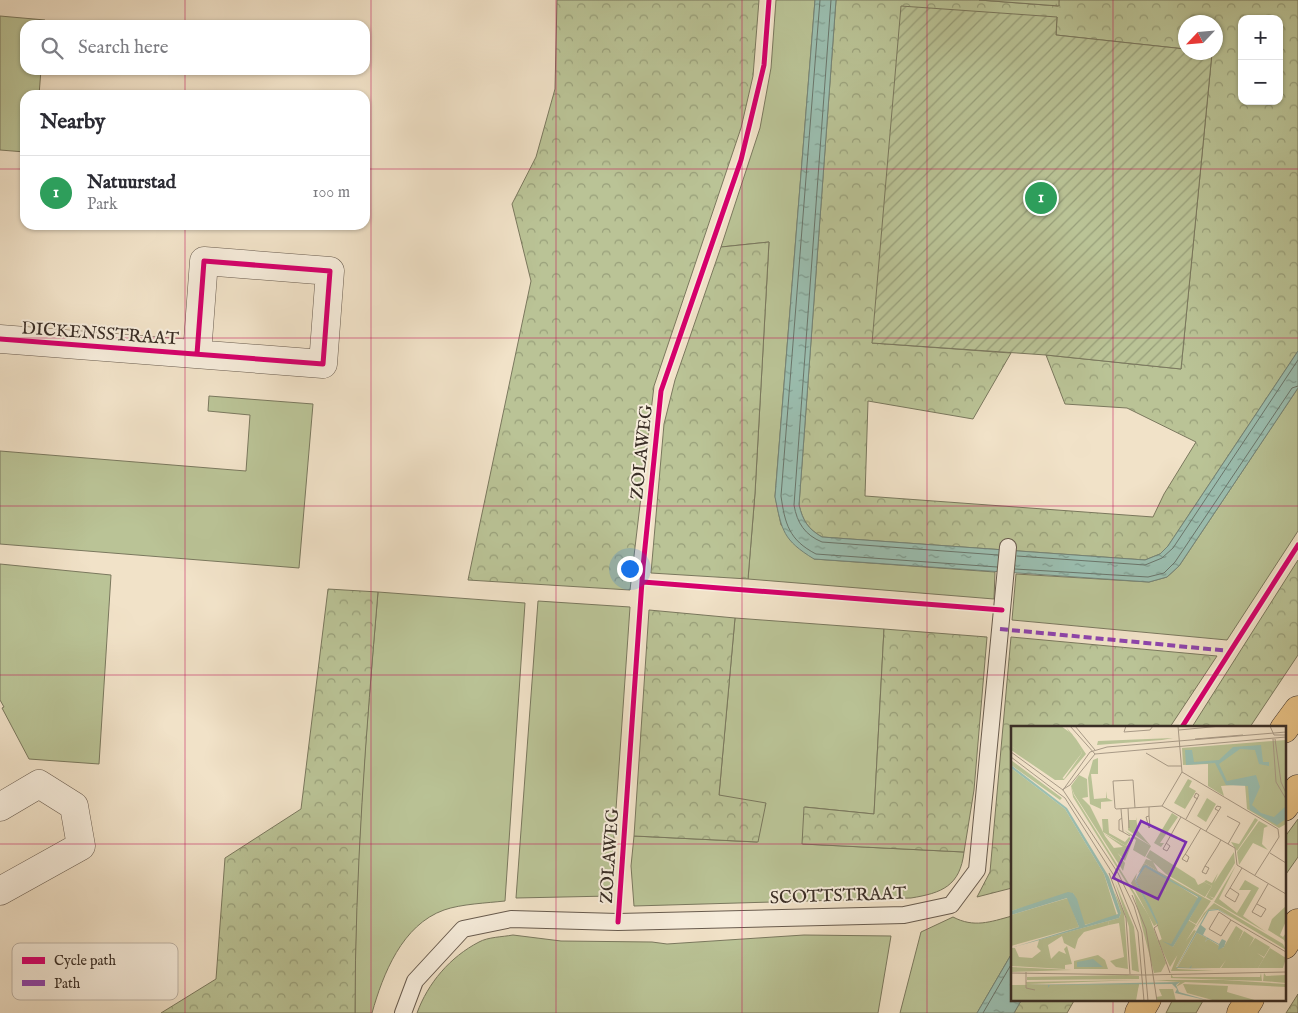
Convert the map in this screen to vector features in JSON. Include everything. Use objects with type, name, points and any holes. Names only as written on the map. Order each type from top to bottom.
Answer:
[{"type":"highway","points":[[1286,726],[1298,710]]},
{"type":"highway","points":[[1286,804],[1298,789]]},
{"type":"highway","points":[[1286,942],[1298,923]]},
{"type":"highway","points":[[1139,1013],[1147,1000]]},
{"type":"highway","points":[[1241,1013],[1249,1000]]},
{"type":"street","name":"DICKENSSTRAAT","points":[[0,339],[323,364],[330,271],[204,261],[197,354]]},
{"type":"street","points":[[0,807],[40,784],[74,806],[82,846],[0,891]]},
{"type":"lane","name":"SCOTTSTRAAT","points":[[403,1013],[415,981],[463,929],[511,919],[618,922],[904,915],[951,905],[977,870],[1008,547]]},
{"type":"green space","points":[[557,0],[759,0],[753,76],[741,128],[654,386],[630,590],[468,580],[531,281],[512,204],[536,157],[555,89]]},
{"type":"green space","points":[[776,0],[815,0],[775,496],[781,525],[814,559],[995,572],[994,599],[748,579],[755,493],[769,242],[721,247],[760,128],[771,68]]},
{"type":"green space","points":[[836,0],[979,0],[1058,6],[1059,0],[1298,0],[1298,351],[1168,546],[1160,554],[1145,560],[822,537],[813,531],[802,516],[799,505]],"holes":[[[1178,15],[1223,15],[1223,60],[1211,60],[1181,369],[1046,355],[1065,404],[1127,408],[1196,442],[1164,494],[1153,517],[865,496],[868,401],[973,419],[1011,353],[872,343],[1057,17],[1056,35],[1178,48]]]},
{"type":"green space","points":[[979,0],[1059,0],[1059,6]]},
{"type":"green space","points":[[901,6],[1057,17],[1056,35],[1178,48],[1178,60],[1211,60],[1181,369],[1046,355],[872,343]]},
{"type":"green space","points":[[0,16],[45,20],[20,20],[20,75],[41,75],[39,90],[20,90],[20,152],[0,150]]},
{"type":"green space","points":[[769,242],[755,493],[748,579],[651,573],[664,424],[675,380],[721,247]]},
{"type":"green space","points":[[1298,388],[1298,531],[1227,640],[1012,620],[1016,574],[1149,582],[1167,577],[1179,566]]},
{"type":"green space","points":[[209,396],[313,404],[299,568],[0,544],[0,451],[246,471],[250,415],[208,411]]},
{"type":"green space","points":[[1298,560],[1298,655],[1251,726],[1193,726]]},
{"type":"green space","points":[[0,564],[111,575],[99,764],[29,759],[2,708],[4,707],[0,700]]},
{"type":"green space","points":[[328,589],[378,592],[365,750],[359,855],[355,1013],[161,1013],[216,979],[225,858],[301,809]]},
{"type":"green space","points":[[378,592],[525,603],[505,901],[458,906],[429,917],[417,927],[396,952],[382,983],[372,1013],[355,1013],[356,908],[365,750]]},
{"type":"green space","points":[[538,601],[630,607],[610,896],[516,898]]},
{"type":"green space","points":[[649,610],[735,618],[719,795],[766,803],[758,842],[634,836]]},
{"type":"green space","points":[[735,618],[884,629],[874,814],[805,807],[803,844],[964,852],[958,873],[948,886],[932,893],[911,898],[634,906],[631,866],[634,836],[757,842],[719,795]]},
{"type":"green space","points":[[884,629],[987,637],[974,790],[964,852],[802,844],[804,807],[874,814]]},
{"type":"green space","points":[[1011,637],[1217,656],[1171,726],[1011,726],[1011,888],[977,897],[990,872]]},
{"type":"green space","points":[[1298,819],[1298,857],[1286,874],[1286,835]]},
{"type":"green space","points":[[1011,916],[1011,955],[977,1013],[900,1013],[921,932],[953,917],[975,923],[989,922]]},
{"type":"green space","points":[[513,935],[561,941],[652,942],[667,944],[804,935],[891,936],[878,1013],[417,1013],[434,981],[459,955],[483,940]]},
{"type":"green space","points":[[1298,994],[1298,1013],[1286,1013]]},
{"type":"green space","points":[[1021,1000],[1074,1000],[1067,1013],[1014,1013]]},
{"type":"green space","points":[[1172,1000],[1203,1000],[1196,1013],[1166,1013]]},
{"type":"water","points":[[815,0],[836,0],[799,505],[802,516],[813,531],[822,537],[1145,560],[1160,554],[1168,546],[1298,351],[1298,388],[1179,566],[1167,577],[1149,582],[814,559],[796,546],[786,534],[782,527],[775,497]]},
{"type":"water","points":[[1011,955],[1011,1000],[1021,1000],[1014,1013],[977,1013]]},
{"type":"marked path","points":[[1000,629],[1230,651]]},
{"type":"cycle path","name":"ZOLAWEG","points":[[618,922],[643,567],[661,391],[741,160],[764,65],[769,0]]},
{"type":"cycle path","points":[[0,339],[323,364],[330,271],[204,261],[197,354]]},
{"type":"cycle path","points":[[1183,726],[1298,545]]},
{"type":"cycle path","points":[[643,582],[1002,610]]},
{"type":"place","name":"Natuurstad","points":[[1041,198]]}]
